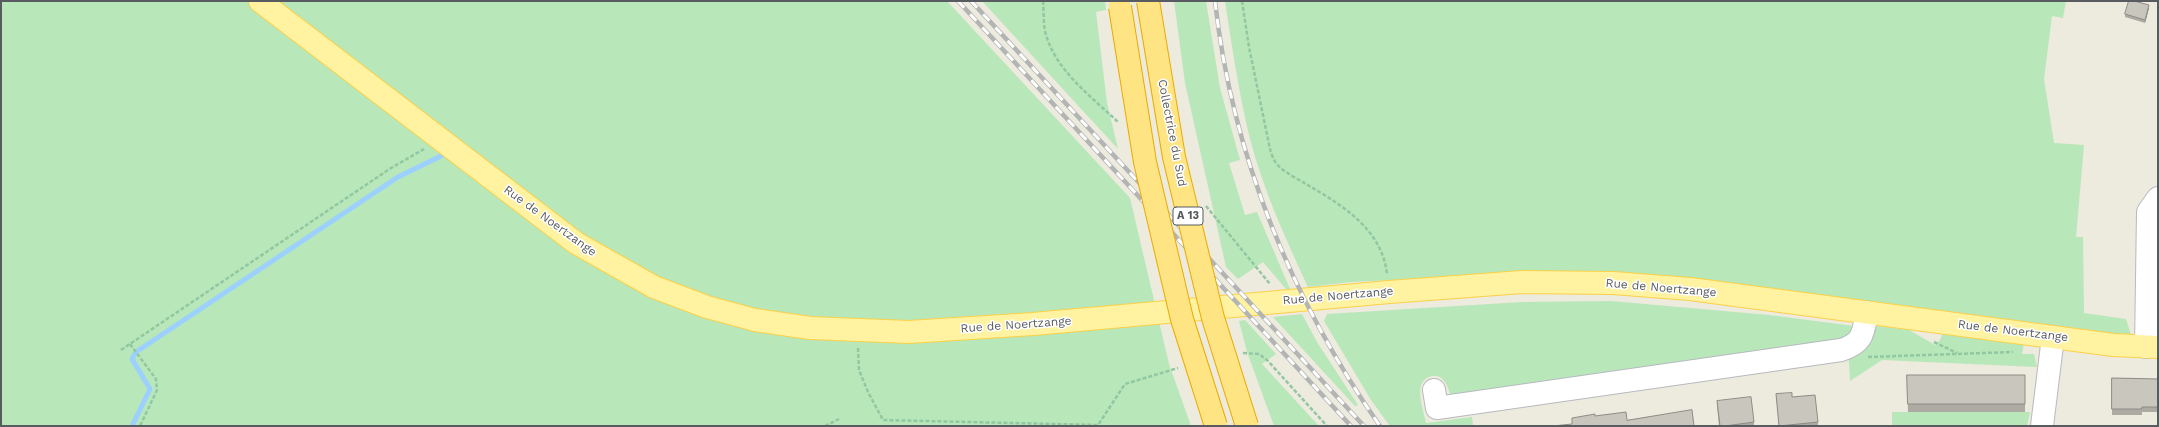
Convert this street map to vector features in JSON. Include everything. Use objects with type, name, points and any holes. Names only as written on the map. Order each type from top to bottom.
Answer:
[{"type":"highway","name":"Collectrice du Sud","points":[[1148,1],[1174,157],[1213,318],[1247,426]]},
{"type":"highway","name":"A 13","points":[[1120,7],[1145,162],[1182,319],[1216,426]]},
{"type":"main road","name":"Rue de Noertzange","points":[[260,1],[576,243],[614,266],[654,287],[707,307],[755,320],[810,328],[909,332],[1033,324],[1389,292],[1522,282],[1613,283],[1690,289],[2114,345],[2152,347]]},
{"type":"street","points":[[2152,347],[2148,212],[2158,198]]},
{"type":"street","points":[[1434,390],[1437,408],[1841,350],[1854,346],[1863,336],[1867,312]]},
{"type":"street","points":[[2042,426],[2053,337]]},
{"type":"path","points":[[1242,1],[1249,47],[1270,149],[1275,162],[1285,171],[1342,205],[1360,221],[1376,242],[1386,265],[1389,292]]},
{"type":"path","points":[[121,350],[390,168],[441,139]]},
{"type":"path","points":[[130,344],[156,380],[157,390],[140,426]]},
{"type":"path","points":[[858,347],[859,370],[868,392],[883,420],[997,425],[1098,425],[1125,384],[1171,370]]},
{"type":"path","points":[[1247,352],[1258,354],[1267,360],[1328,426]]},
{"type":"path","points":[[1861,357],[2020,352]]},
{"type":"path","points":[[825,426],[839,419]]},
{"type":"green space","points":[[1,1],[947,1],[1130,198],[1169,364],[1191,426],[1,426]]},
{"type":"green space","points":[[982,1],[1105,1],[1106,10],[1096,12],[1107,103],[1118,149]]},
{"type":"green space","points":[[1174,1],[1206,1],[1220,88],[1240,160],[1229,163],[1245,215],[1257,212],[1290,289],[1286,289],[1263,262],[1238,279],[1226,267],[1185,83]]},
{"type":"green space","points":[[1225,1],[2066,1],[2063,18],[2052,16],[2044,79],[2054,143],[2084,145],[2076,237],[2083,237],[2084,313],[2126,319],[2131,335],[2110,335],[1474,276],[1351,282],[1308,287],[1291,251],[1261,177],[1255,158],[1239,88]]},
{"type":"green space","points":[[1611,301],[1769,315],[1854,326],[1850,337],[1842,342],[1451,397],[1445,382],[1440,377],[1432,376],[1424,380],[1420,392],[1426,423],[1472,417],[1473,426],[1390,426],[1371,400],[1324,321],[1327,314],[1522,302]]},
{"type":"green space","points":[[1302,314],[1317,342],[1358,405],[1355,406],[1273,317]]},
{"type":"green space","points":[[1245,320],[1276,354],[1262,364],[1319,426],[1274,426],[1247,352],[1239,321]]},
{"type":"green space","points":[[1877,326],[1909,330],[1935,345],[1940,340],[1943,333],[2024,343],[2022,354],[2034,354],[2037,367],[1882,360],[1850,381],[1849,361],[1846,357],[1859,353],[1866,347]]},
{"type":"green space","points":[[1892,412],[2030,412],[2027,426],[1892,426]]},
{"type":"building","points":[[2129,1],[2149,5],[2145,20],[2125,14]]},
{"type":"building","points":[[1907,375],[2025,375],[2025,404],[1908,404]]},
{"type":"building","points":[[2112,378],[2158,379],[2158,407],[2142,407],[2142,409],[2112,409]]},
{"type":"building","points":[[1792,393],[1792,397],[1815,395],[1818,422],[1779,426],[1776,394]]},
{"type":"building","points":[[1751,397],[1754,422],[1720,426],[1717,401]]},
{"type":"building","points":[[1692,410],[1694,426],[1553,426],[1572,424],[1572,418],[1595,414],[1595,416],[1626,412],[1627,420]]},
{"type":"waterway","points":[[132,426],[150,389],[132,359],[136,352],[398,177],[443,155]]},
{"type":"railway","points":[[958,1],[1351,426]]},
{"type":"railway","points":[[971,1],[1364,426]]},
{"type":"railway","points":[[1215,1],[1223,58],[1236,115],[1251,170],[1271,224],[1294,277],[1319,328],[1348,378],[1380,426]]}]
